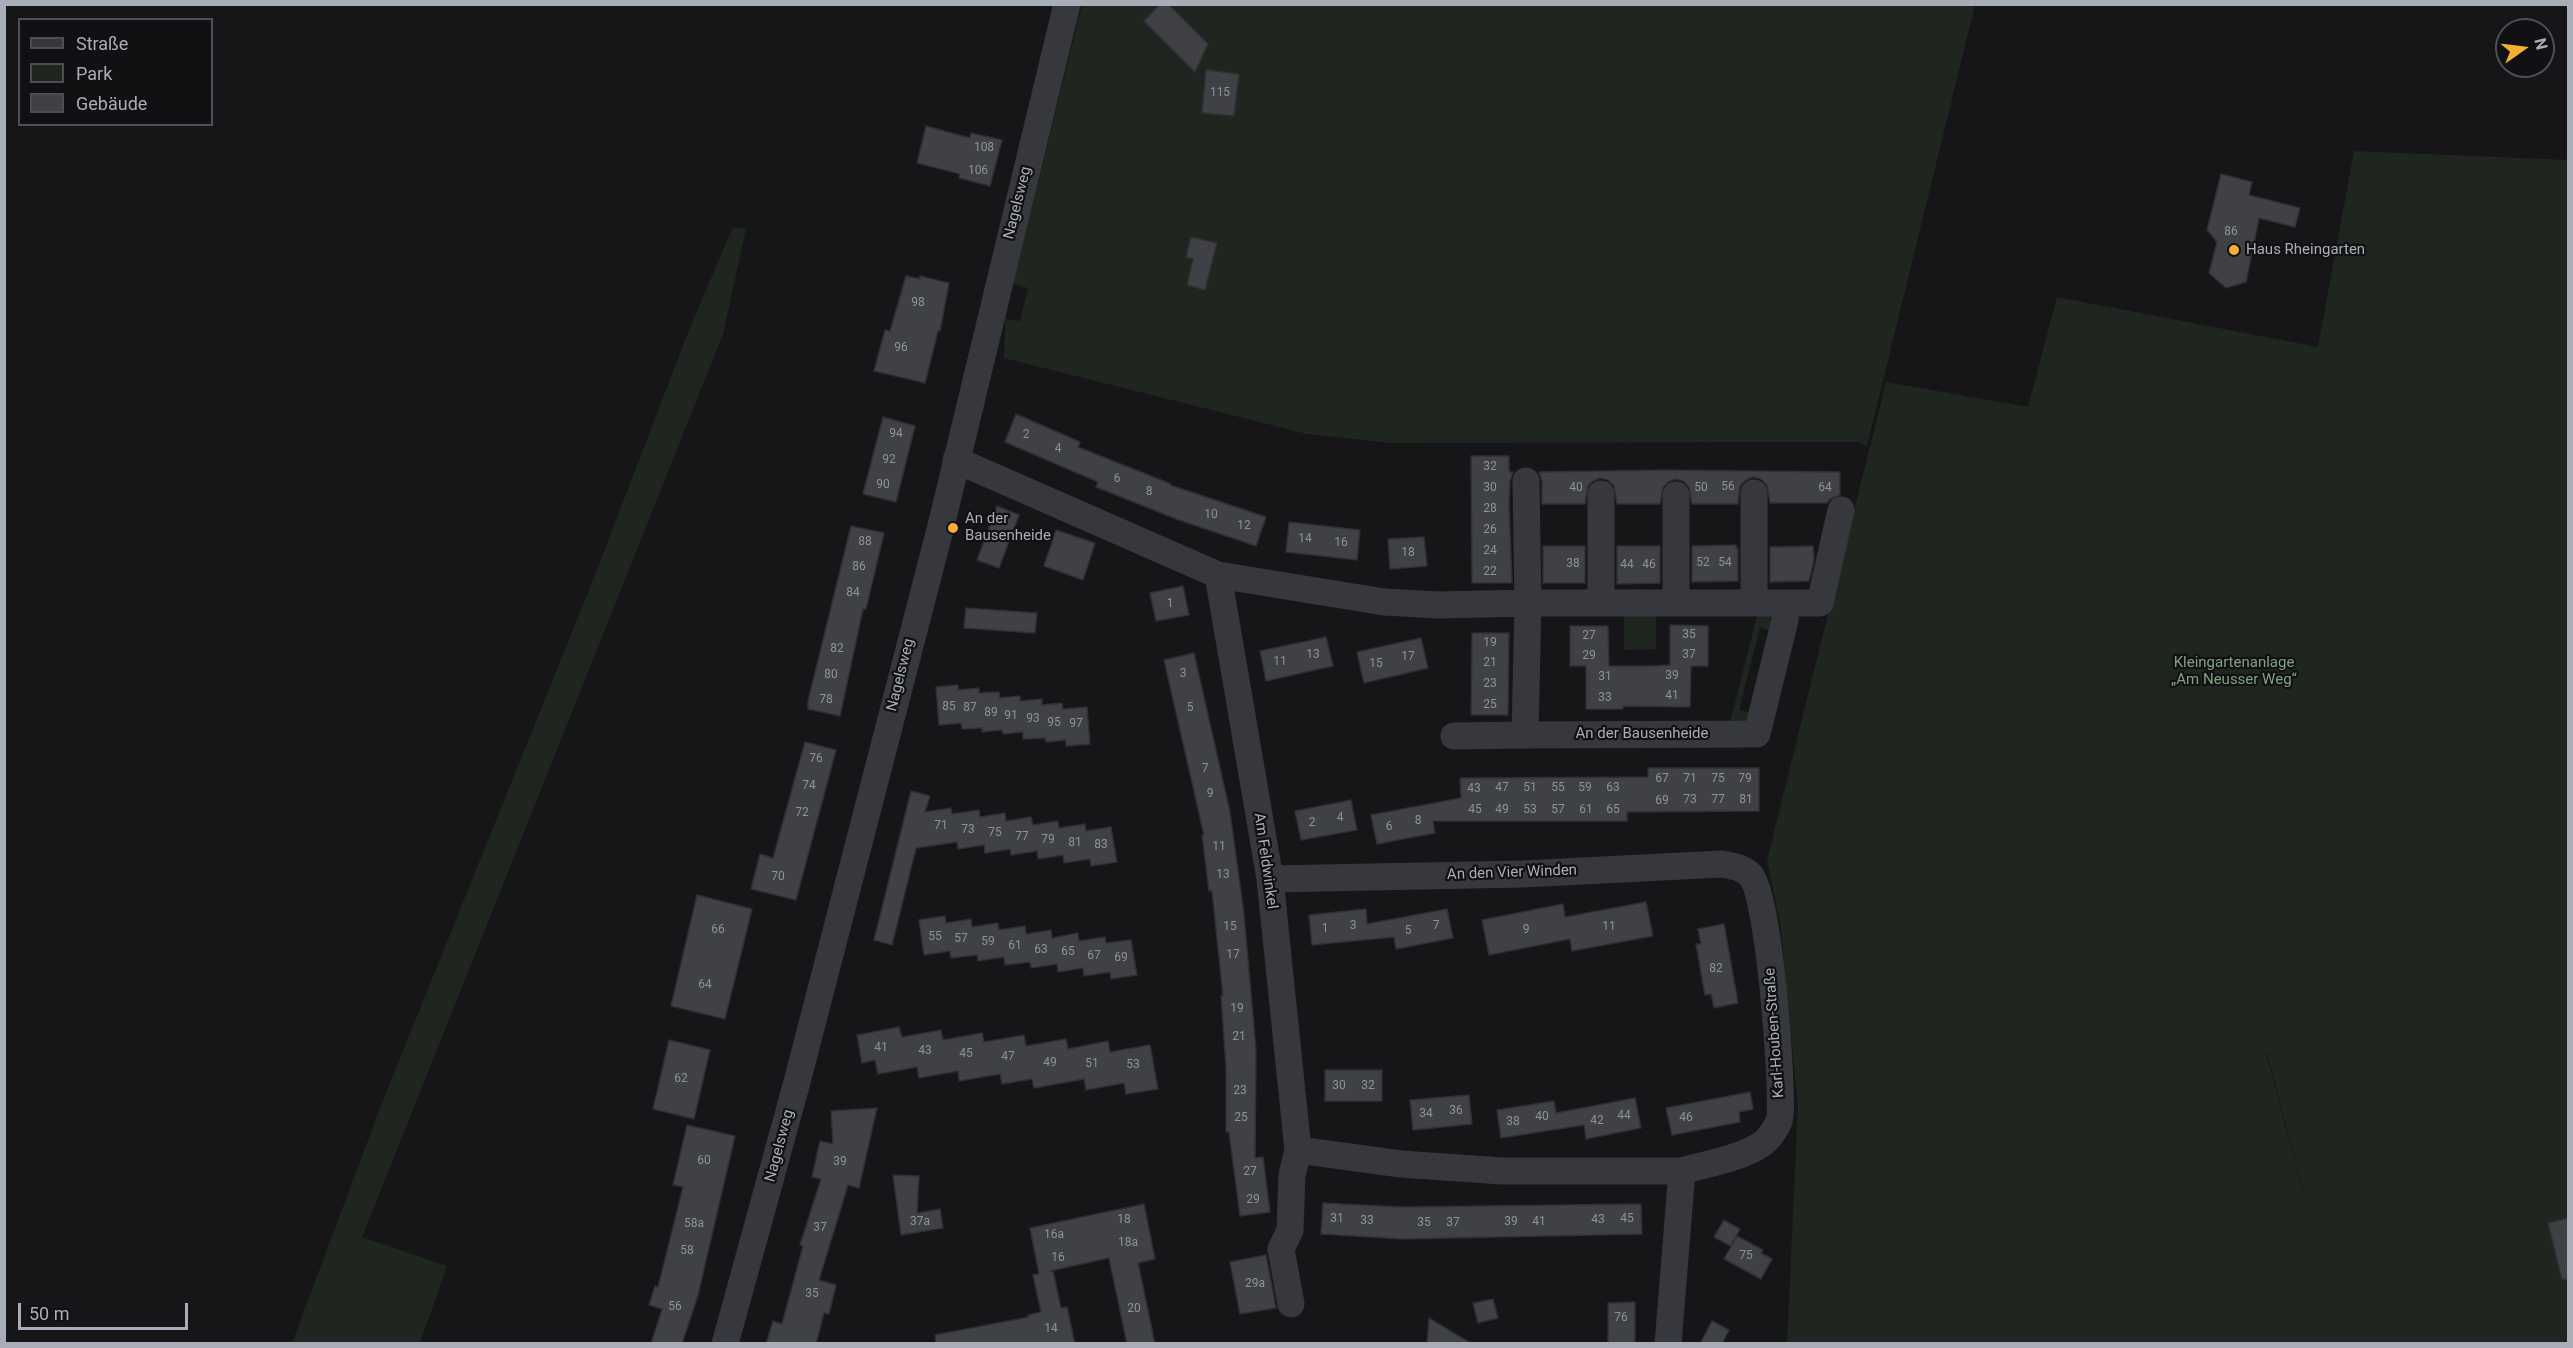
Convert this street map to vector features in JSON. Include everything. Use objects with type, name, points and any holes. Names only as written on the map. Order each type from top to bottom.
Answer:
[{"type":"street","name":"Nagelsweg","points":[[726,1344],[797,1082],[956,460],[1067,4]]},
{"type":"street","points":[[956,460],[1218,575],[1384,602],[1439,605],[1601,602],[1820,603],[1841,510]]},
{"type":"street","points":[[1454,736],[1525,735],[1528,603],[1526,480]]},
{"type":"street","points":[[1754,493],[1754,603]]},
{"type":"street","points":[[1601,602],[1602,494]]},
{"type":"street","points":[[1676,495],[1676,603]]},
{"type":"street","name":"Am Feldwinkel","points":[[1218,575],[1270,879],[1298,1150],[1292,1175],[1290,1230],[1281,1249],[1291,1304]]},
{"type":"street","name":"An der Bausenheide","points":[[1525,735],[1757,734],[1785,620],[1785,603]]},
{"type":"street","name":"An den Vier Winden","points":[[1270,879],[1522,874],[1722,864],[1738,867],[1752,876]]},
{"type":"street","name":"Karl-Houben-Straße","points":[[1682,1171],[1752,1150],[1769,1138],[1780,1119],[1779,1058],[1765,917],[1752,876]]},
{"type":"street","points":[[1298,1150],[1401,1164],[1502,1171],[1682,1171],[1668,1344]]},
{"type":"green space","points":[[1082,5],[1975,5],[1867,446],[1858,442],[1390,443],[1307,434],[1004,358],[1005,319],[1020,321],[1028,288],[1013,284]]},
{"type":"green space","name":"Kleingartenanlage „Am Neusser Weg“","points":[[2354,151],[2568,160],[2568,1343],[1787,1343],[1798,1106],[1781,928],[1767,860],[1886,382],[2028,407],[2057,297],[2318,347]],"holes":[[[2266,1053],[2267,1053],[2318,1247]]]},
{"type":"green space","points":[[733,227],[746,229],[723,334],[362,1237],[447,1266],[420,1343],[292,1343],[382,1103],[593,580],[689,330]]},
{"type":"green space","points":[[1624,611],[1656,611],[1656,649],[1624,650]]},
{"type":"green space","points":[[1758,612],[1769,616],[1776,632],[1760,628],[1739,710],[1756,714],[1749,721],[1729,726]]},
{"type":"building","points":[[1160,4],[1168,4],[1208,44],[1195,72],[1144,21]]},
{"type":"building","points":[[1206,70],[1239,74],[1234,116],[1202,113]]},
{"type":"building","points":[[926,126],[970,138],[971,133],[1002,140],[990,186],[959,178],[960,174],[917,163]]},
{"type":"building","points":[[2221,174],[2252,182],[2249,195],[2300,208],[2295,227],[2259,218],[2246,282],[2226,288],[2209,273],[2217,242],[2207,230]]},
{"type":"building","points":[[1191,237],[1217,243],[1205,290],[1187,285],[1193,259],[1186,257]]},
{"type":"building","points":[[906,276],[920,279],[920,276],[949,283],[940,331],[938,331],[925,383],[874,371],[885,330],[890,331]]},
{"type":"building","points":[[1016,414],[1080,442],[1078,447],[1170,485],[1266,517],[1256,546],[1179,520],[1096,487],[1098,482],[1005,442]]},
{"type":"building","points":[[883,417],[915,426],[896,502],[863,494]]},
{"type":"building","points":[[1471,456],[1509,456],[1509,472],[1513,472],[1510,481],[1509,504],[1512,583],[1472,583]]},
{"type":"building","points":[[1666,470],[1840,472],[1840,495],[1830,499],[1827,503],[1770,503],[1767,485],[1761,479],[1753,477],[1740,486],[1738,504],[1692,504],[1689,487],[1683,481],[1675,479],[1663,487],[1660,504],[1617,504],[1614,486],[1608,480],[1600,478],[1588,486],[1585,504],[1542,504],[1542,481],[1539,472]]},
{"type":"building","points":[[997,506],[1019,515],[999,568],[977,560]]},
{"type":"building","points":[[1289,522],[1360,530],[1357,560],[1286,552]]},
{"type":"building","points":[[851,526],[884,533],[866,609],[863,609],[840,716],[808,709],[808,701]]},
{"type":"building","points":[[1056,530],[1095,543],[1083,580],[1044,566]]},
{"type":"building","points":[[1424,537],[1427,566],[1390,569],[1388,539]]},
{"type":"building","points":[[1736,545],[1738,548],[1738,581],[1692,582],[1692,546]]},
{"type":"building","points":[[1543,546],[1585,546],[1585,583],[1543,583]]},
{"type":"building","points":[[1617,546],[1660,546],[1660,583],[1617,584]]},
{"type":"building","points":[[1813,546],[1814,560],[1809,581],[1770,582],[1770,547]]},
{"type":"building","points":[[1183,586],[1189,615],[1156,621],[1150,593]]},
{"type":"building","points":[[966,608],[1037,613],[1035,633],[964,628]]},
{"type":"building","points":[[1670,625],[1708,626],[1708,666],[1691,666],[1690,707],[1623,706],[1623,709],[1586,709],[1586,666],[1570,666],[1570,626],[1608,626],[1609,666],[1653,666],[1670,665]]},
{"type":"building","points":[[1472,633],[1509,633],[1508,715],[1471,715]]},
{"type":"building","points":[[1326,637],[1333,666],[1266,681],[1260,651]]},
{"type":"building","points":[[1421,638],[1428,668],[1364,683],[1357,652]]},
{"type":"building","points":[[1194,653],[1230,812],[1244,914],[1256,1050],[1255,1158],[1263,1157],[1270,1212],[1240,1216],[1229,1132],[1226,1132],[1226,1067],[1221,996],[1223,996],[1212,891],[1209,891],[1202,835],[1204,835],[1164,660]]},
{"type":"building","points":[[958,685],[958,690],[979,688],[979,693],[999,692],[1000,698],[1020,696],[1020,701],[1042,699],[1042,705],[1062,703],[1063,709],[1087,707],[1090,744],[1066,746],[1066,740],[1046,742],[1045,738],[1023,739],[1023,732],[1003,734],[1002,730],[982,732],[982,728],[962,729],[961,723],[939,725],[936,687]]},
{"type":"building","points":[[805,742],[836,750],[796,900],[751,889],[760,854],[773,858]]},
{"type":"building","points":[[1648,768],[1759,768],[1759,811],[1627,812],[1627,821],[1433,821],[1435,833],[1377,844],[1371,815],[1461,798],[1460,778],[1648,777]]},
{"type":"building","points":[[911,791],[930,796],[925,812],[951,808],[952,814],[979,810],[980,817],[1005,813],[1006,821],[1031,817],[1033,825],[1058,821],[1059,828],[1085,824],[1086,831],[1111,827],[1117,862],[1091,866],[1090,859],[1064,863],[1063,855],[1038,859],[1037,851],[1011,855],[1010,849],[985,853],[984,845],[958,849],[957,842],[916,848],[892,945],[874,940]]},
{"type":"building","points":[[1351,800],[1357,830],[1301,840],[1295,811]]},
{"type":"building","points":[[697,895],[752,909],[725,1019],[671,1006]]},
{"type":"building","points":[[1646,902],[1653,936],[1572,951],[1570,939],[1489,955],[1482,920],[1563,904],[1565,917]]},
{"type":"building","points":[[1366,909],[1367,924],[1447,909],[1453,938],[1396,949],[1394,937],[1312,945],[1309,915]]},
{"type":"building","points":[[945,916],[946,923],[971,919],[972,927],[998,923],[999,930],[1025,926],[1026,934],[1051,930],[1052,938],[1078,933],[1079,941],[1105,937],[1106,943],[1131,940],[1137,975],[1111,979],[1110,972],[1084,976],[1083,968],[1058,972],[1057,964],[1031,968],[1030,962],[1005,965],[1004,957],[978,961],[977,955],[951,958],[950,951],[924,955],[919,920]]},
{"type":"building","points":[[1724,924],[1738,1003],[1714,1008],[1711,994],[1705,995],[1696,944],[1701,944],[1698,929]]},
{"type":"building","points":[[899,1027],[902,1037],[941,1030],[943,1040],[982,1033],[984,1042],[1024,1035],[1026,1046],[1066,1039],[1068,1049],[1108,1041],[1110,1052],[1150,1045],[1158,1089],[1126,1094],[1124,1083],[1086,1090],[1084,1079],[1034,1088],[1032,1079],[1002,1084],[1000,1074],[959,1081],[958,1071],[919,1078],[917,1067],[878,1074],[875,1060],[862,1063],[857,1035]]},
{"type":"building","points":[[669,1040],[710,1050],[694,1119],[653,1109]]},
{"type":"building","points":[[1325,1070],[1382,1070],[1382,1101],[1325,1101]]},
{"type":"building","points":[[1750,1092],[1753,1109],[1739,1112],[1740,1122],[1672,1135],[1666,1108]]},
{"type":"building","points":[[1469,1095],[1472,1124],[1413,1130],[1410,1100]]},
{"type":"building","points":[[1635,1098],[1641,1128],[1586,1139],[1584,1125],[1501,1138],[1497,1110],[1554,1101],[1556,1113]]},
{"type":"building","points":[[877,1108],[859,1188],[848,1185],[819,1280],[836,1285],[829,1314],[824,1313],[816,1344],[766,1344],[773,1321],[782,1324],[803,1246],[800,1245],[821,1179],[812,1177],[820,1141],[833,1144],[831,1111]]},
{"type":"building","points":[[687,1125],[735,1136],[698,1295],[682,1344],[651,1344],[662,1309],[649,1305],[655,1286],[658,1287],[683,1187],[673,1185]]},
{"type":"building","points":[[893,1175],[919,1176],[917,1213],[940,1209],[943,1228],[901,1235]]},
{"type":"building","points":[[1323,1203],[1400,1207],[1641,1204],[1642,1234],[1403,1239],[1321,1234]]},
{"type":"building","points":[[1144,1204],[1155,1259],[1138,1263],[1155,1344],[1127,1344],[1109,1258],[1050,1271],[1053,1271],[1061,1308],[1067,1307],[1075,1344],[936,1344],[935,1335],[1029,1317],[1028,1315],[1041,1312],[1033,1275],[1039,1274],[1030,1228]]},
{"type":"building","points":[[2568,1218],[2568,1279],[2562,1280],[2548,1223]]},
{"type":"building","points":[[1724,1220],[1740,1229],[1731,1246],[1714,1237]]},
{"type":"building","points":[[1737,1236],[1763,1250],[1761,1253],[1772,1259],[1761,1279],[1724,1259]]},
{"type":"building","points":[[1266,1255],[1276,1308],[1240,1314],[1230,1262]]},
{"type":"building","points":[[1493,1299],[1498,1318],[1478,1323],[1473,1303]]},
{"type":"building","points":[[1635,1302],[1635,1344],[1608,1344],[1608,1303]]},
{"type":"building","points":[[1429,1318],[1472,1344],[1427,1344]]},
{"type":"building","points":[[1712,1321],[1729,1330],[1722,1344],[1700,1344]]},
{"type":"place","name":"Haus Rheingarten","points":[[2234,250]]},
{"type":"place","name":"An der Bausenheide","points":[[953,528]]}]
